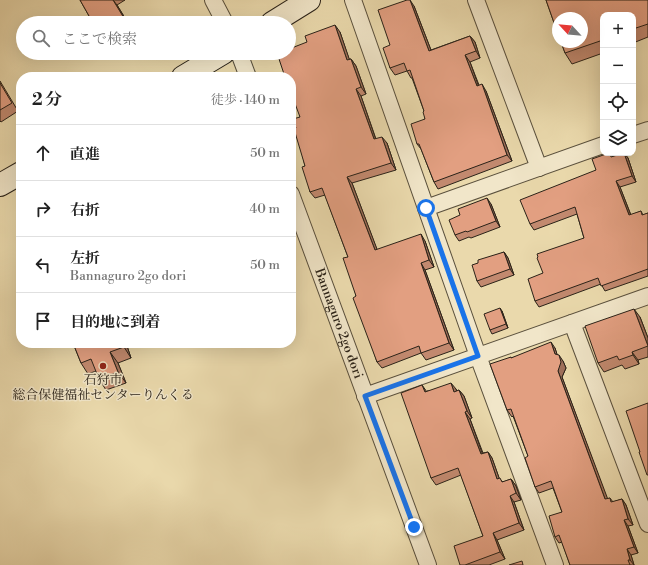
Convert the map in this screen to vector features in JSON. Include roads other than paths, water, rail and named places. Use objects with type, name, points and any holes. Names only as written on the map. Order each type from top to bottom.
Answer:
[{"type":"main road","points":[[283,16],[309,0]]},
{"type":"main road","points":[[191,72],[211,60]]},
{"type":"main road","points":[[0,185],[16,176]]},
{"type":"street","points":[[213,0],[221,16]]},
{"type":"street","points":[[353,0],[478,356],[555,565]]},
{"type":"street","points":[[476,0],[539,168]]},
{"type":"street","points":[[242,60],[246,72]]},
{"type":"street","points":[[636,134],[648,130]]},
{"type":"street","points":[[426,208],[600,147]]},
{"type":"street","name":"Bannaguro 2go dori","points":[[296,208],[428,565]]},
{"type":"street","points":[[365,396],[648,296]]},
{"type":"street","points":[[572,323],[648,524]]},
{"type":"place","name":"石狩市 総合保健福祉センターりんくる","points":[[103,366]]}]
